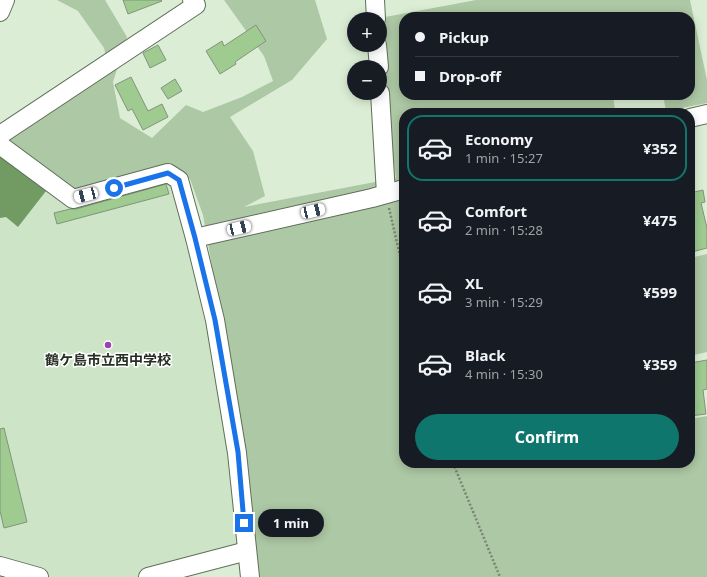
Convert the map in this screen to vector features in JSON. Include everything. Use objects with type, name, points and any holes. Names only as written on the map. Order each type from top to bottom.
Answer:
[{"type":"street","points":[[0,12],[5,0]]},
{"type":"street","points":[[0,135],[196,5],[192,0]]},
{"type":"street","points":[[375,0],[376,12]]},
{"type":"street","points":[[380,100],[386,194]]},
{"type":"street","points":[[695,117],[707,114]]},
{"type":"street","points":[[0,145],[73,199],[168,173],[179,180],[215,320],[238,452],[250,577]]},
{"type":"street","points":[[195,238],[399,190]]},
{"type":"street","points":[[148,577],[247,551]]},
{"type":"street","points":[[0,566],[39,577]]},
{"type":"path","points":[[386,194],[399,251]]},
{"type":"path","points":[[455,468],[500,577]]},
{"type":"shaded area","points":[[57,0],[105,0],[127,37],[113,82],[120,118],[152,138],[186,105],[203,112],[242,97],[273,81],[264,56],[224,0],[315,0],[327,39],[292,80],[230,117],[253,151],[265,196],[244,207],[396,178],[388,122],[386,52],[387,17],[399,14],[399,100],[614,100],[614,108],[399,108],[399,468],[695,468],[695,418],[707,416],[707,577],[258,577],[238,415],[203,215],[190,179],[174,165],[73,199],[4,141],[110,72],[104,48],[78,11]]},
{"type":"shaded area","points":[[476,0],[690,0],[693,12],[412,12]]},
{"type":"shaded area","points":[[695,24],[707,80],[707,103],[681,108],[665,108],[664,100],[695,100]]},
{"type":"shaded area","name":"鶴ケ島市立西中学校","points":[[0,145],[168,173],[195,238],[247,551],[148,577],[39,577],[0,566]]},
{"type":"shaded area","points":[[0,155],[46,191],[18,227],[6,217],[0,218]]},
{"type":"shaded area","points":[[707,254],[707,352],[695,355],[695,257]]},
{"type":"building","points":[[123,0],[161,0],[162,1],[128,14]]},
{"type":"building","points":[[256,25],[266,41],[235,62],[236,64],[220,74],[206,51],[222,41],[224,46]]},
{"type":"building","points":[[158,45],[166,60],[150,68],[143,53]]},
{"type":"building","points":[[131,77],[148,111],[162,104],[168,117],[143,130],[132,109],[128,111],[115,85]]},
{"type":"building","points":[[175,79],[182,91],[168,99],[161,88]]},
{"type":"building","points":[[166,184],[169,194],[57,224],[54,213],[76,209]]},
{"type":"building","points":[[703,190],[705,202],[701,203],[707,228],[707,248],[695,251],[695,192]]},
{"type":"building","points":[[707,360],[707,389],[703,390],[706,414],[695,415],[695,362]]},
{"type":"building","points":[[4,428],[27,522],[4,528],[0,511],[0,429]]},
{"type":"place","name":"鶴ケ島市立西中学校","points":[[108,345]]},
{"type":"route","points":[[114,188],[168,173],[179,180],[215,320],[238,452],[244,523]]}]
